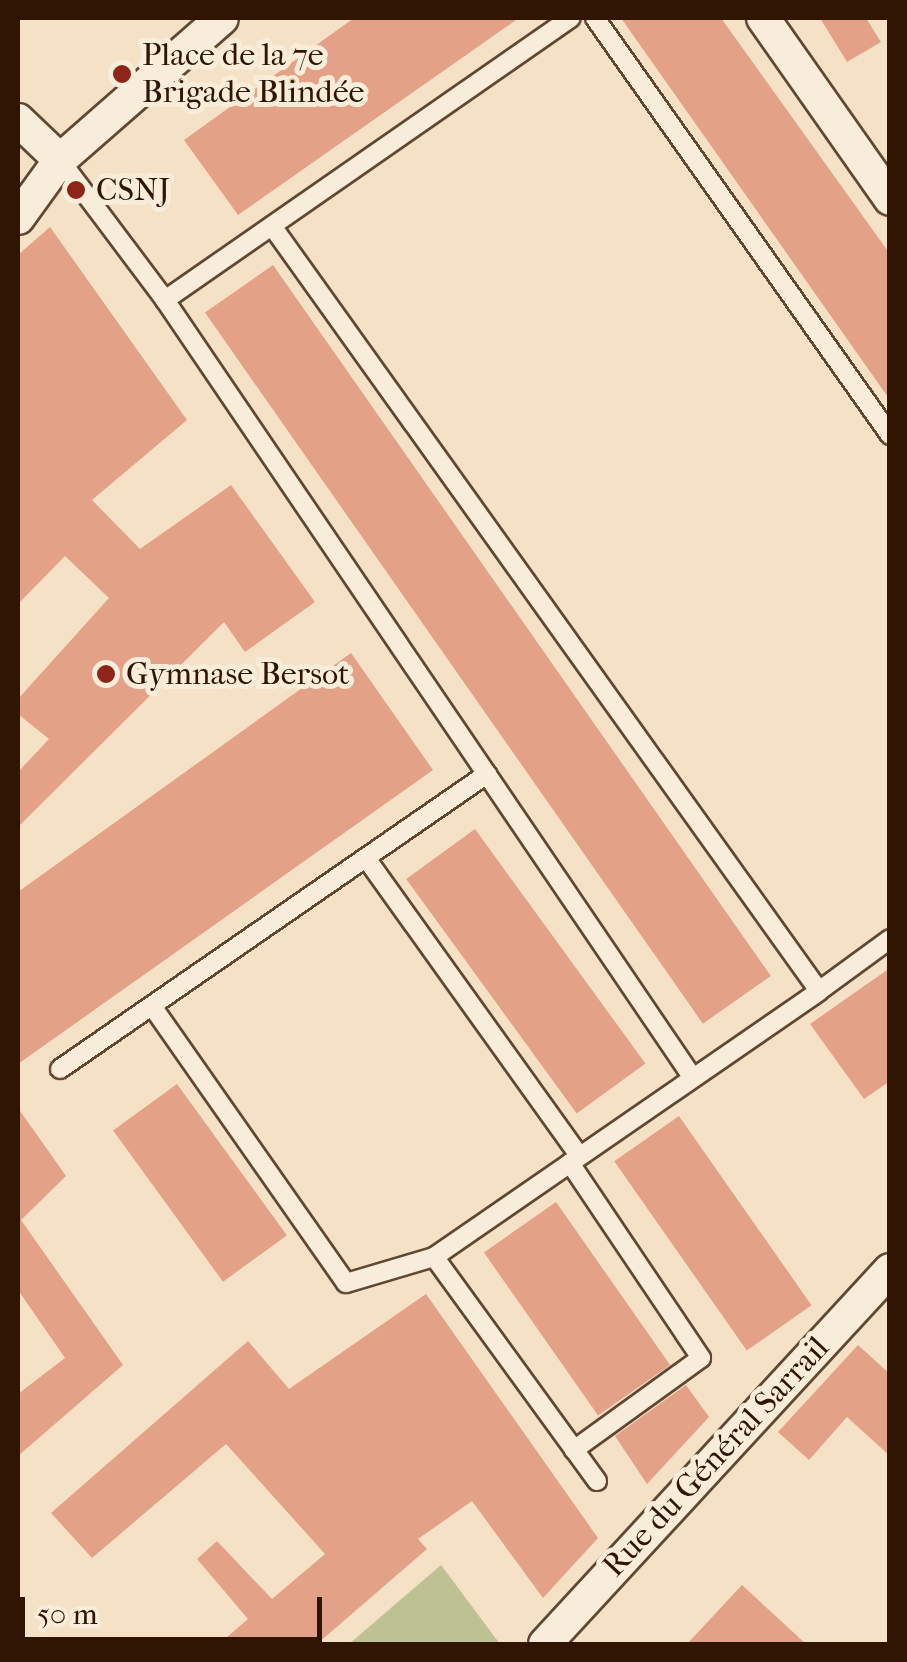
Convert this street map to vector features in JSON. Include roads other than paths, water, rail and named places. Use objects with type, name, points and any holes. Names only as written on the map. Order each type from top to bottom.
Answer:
[{"type":"street","points":[[18,218],[60,160],[222,18]]},
{"type":"street","points":[[763,18],[890,200]]},
{"type":"street","points":[[18,120],[60,160]]},
{"type":"street","name":"Rue du Général Sarrail","points":[[545,1644],[890,1270]]},
{"type":"lane","points":[[164,300],[572,18]]},
{"type":"lane","points":[[595,18],[890,434]]},
{"type":"lane","points":[[60,160],[164,300],[692,1078]]},
{"type":"lane","points":[[272,226],[819,991]]},
{"type":"lane","points":[[60,1070],[487,774]]},
{"type":"lane","points":[[366,858],[574,1159],[701,1358],[574,1450]]},
{"type":"lane","points":[[152,1006],[346,1284],[434,1256],[890,939]]},
{"type":"lane","points":[[434,1256],[597,1481]]},
{"type":"place","name":"Place de la 7e Brigade Blindée","points":[[122,74]]},
{"type":"place","name":"CSNJ","points":[[76,190]]},
{"type":"place","name":"Gymnase Bersot","points":[[106,674]]}]
